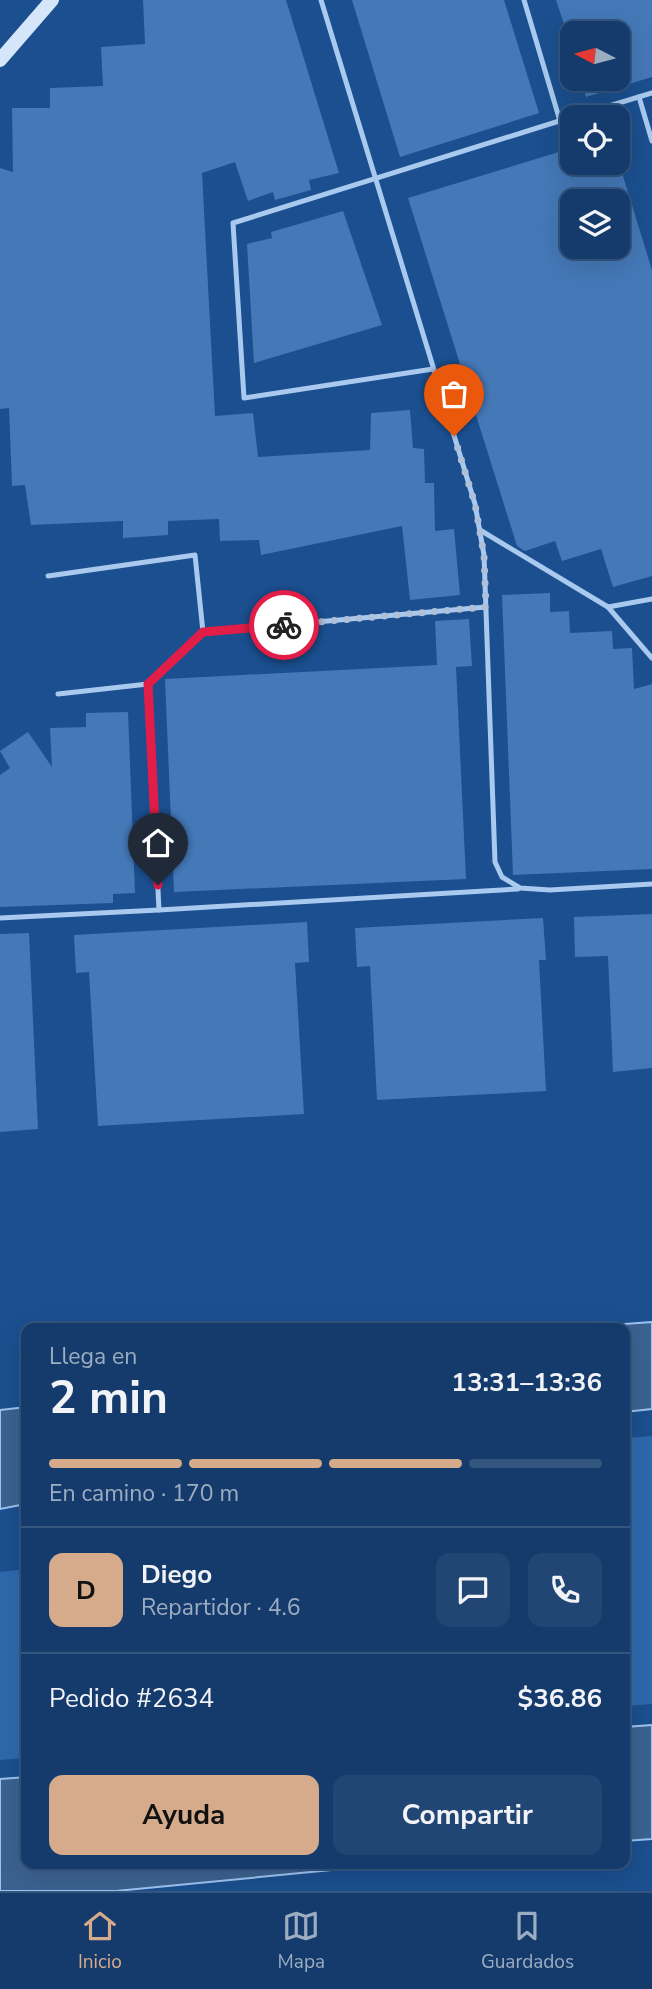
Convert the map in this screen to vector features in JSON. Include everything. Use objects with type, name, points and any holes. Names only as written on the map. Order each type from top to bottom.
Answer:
[{"type":"street","points":[[0,60],[52,0]]},
{"type":"lane","points":[[321,0],[475,504],[484,555],[495,862],[502,877],[520,888]]},
{"type":"lane","points":[[433,369],[244,398],[233,223],[560,121],[523,0]]},
{"type":"lane","points":[[613,105],[652,93]]},
{"type":"lane","points":[[639,97],[652,141]]},
{"type":"lane","points":[[480,530],[608,607],[652,658]]},
{"type":"lane","points":[[48,576],[195,555],[203,632]]},
{"type":"lane","points":[[608,607],[652,599]]},
{"type":"lane","points":[[58,694],[148,684],[203,632],[486,607]]},
{"type":"lane","points":[[148,684],[159,910]]},
{"type":"lane","points":[[0,918],[520,888],[550,890],[652,884]]},
{"type":"shaded area","points":[[652,1322],[652,1409],[630,1411],[630,1324]]},
{"type":"shaded area","points":[[21,1408],[21,1505],[0,1509],[0,1410]]},
{"type":"shaded area","points":[[652,1436],[652,1704],[630,1706],[630,1438]]},
{"type":"shaded area","points":[[21,1570],[21,1758],[0,1760],[0,1572]]},
{"type":"shaded area","points":[[652,1725],[652,1839],[630,1841],[630,1727]]},
{"type":"shaded area","points":[[21,1777],[21,1869],[343,1869],[116,1891],[0,1891],[0,1779]]},
{"type":"building","points":[[143,0],[286,0],[339,173],[309,180],[311,190],[275,200],[273,192],[248,201],[235,162],[202,173],[215,416],[253,413],[258,457],[370,450],[371,413],[410,410],[413,448],[424,449],[425,483],[434,483],[435,531],[454,529],[460,595],[410,600],[402,526],[261,555],[259,540],[220,541],[219,519],[168,521],[168,535],[123,538],[123,521],[31,525],[25,485],[12,486],[9,408],[0,409],[0,168],[13,172],[12,108],[50,108],[50,88],[103,86],[101,47],[145,44]]},
{"type":"building","points":[[352,0],[504,0],[539,113],[400,157]]},
{"type":"building","points":[[556,0],[652,0],[652,77],[630,84],[630,21],[563,21]]},
{"type":"building","points":[[584,91],[606,91],[586,97]]},
{"type":"building","points":[[560,152],[560,175],[623,175],[627,189],[560,189],[560,259],[630,259],[630,199],[652,270],[652,576],[613,587],[601,549],[562,561],[555,541],[525,551],[517,546],[408,198]]},
{"type":"building","points":[[343,211],[382,325],[254,363],[247,244],[272,238],[271,232]]},
{"type":"building","points":[[550,593],[550,612],[569,611],[570,633],[612,631],[613,649],[632,648],[634,689],[652,684],[652,869],[513,875],[502,595]]},
{"type":"building","points":[[469,619],[472,666],[456,667],[466,879],[174,892],[165,679],[437,665],[435,621]]},
{"type":"building","points":[[128,712],[135,893],[113,894],[113,903],[0,907],[0,775],[10,768],[0,751],[28,732],[52,767],[50,728],[86,727],[86,713]]},
{"type":"building","points":[[652,914],[652,1068],[613,1072],[608,956],[575,957],[574,917]]},
{"type":"building","points":[[543,918],[546,960],[539,960],[546,1091],[377,1100],[370,966],[357,967],[355,928]]},
{"type":"building","points":[[307,922],[309,962],[295,963],[304,1114],[98,1126],[89,972],[76,973],[74,935]]},
{"type":"building","points":[[29,933],[38,1129],[0,1132],[0,934]]},
{"type":"way so far","points":[[284,625],[486,607],[484,555],[475,504],[454,436]]},
{"type":"route","points":[[158,885],[148,684],[203,632],[284,625]]}]
